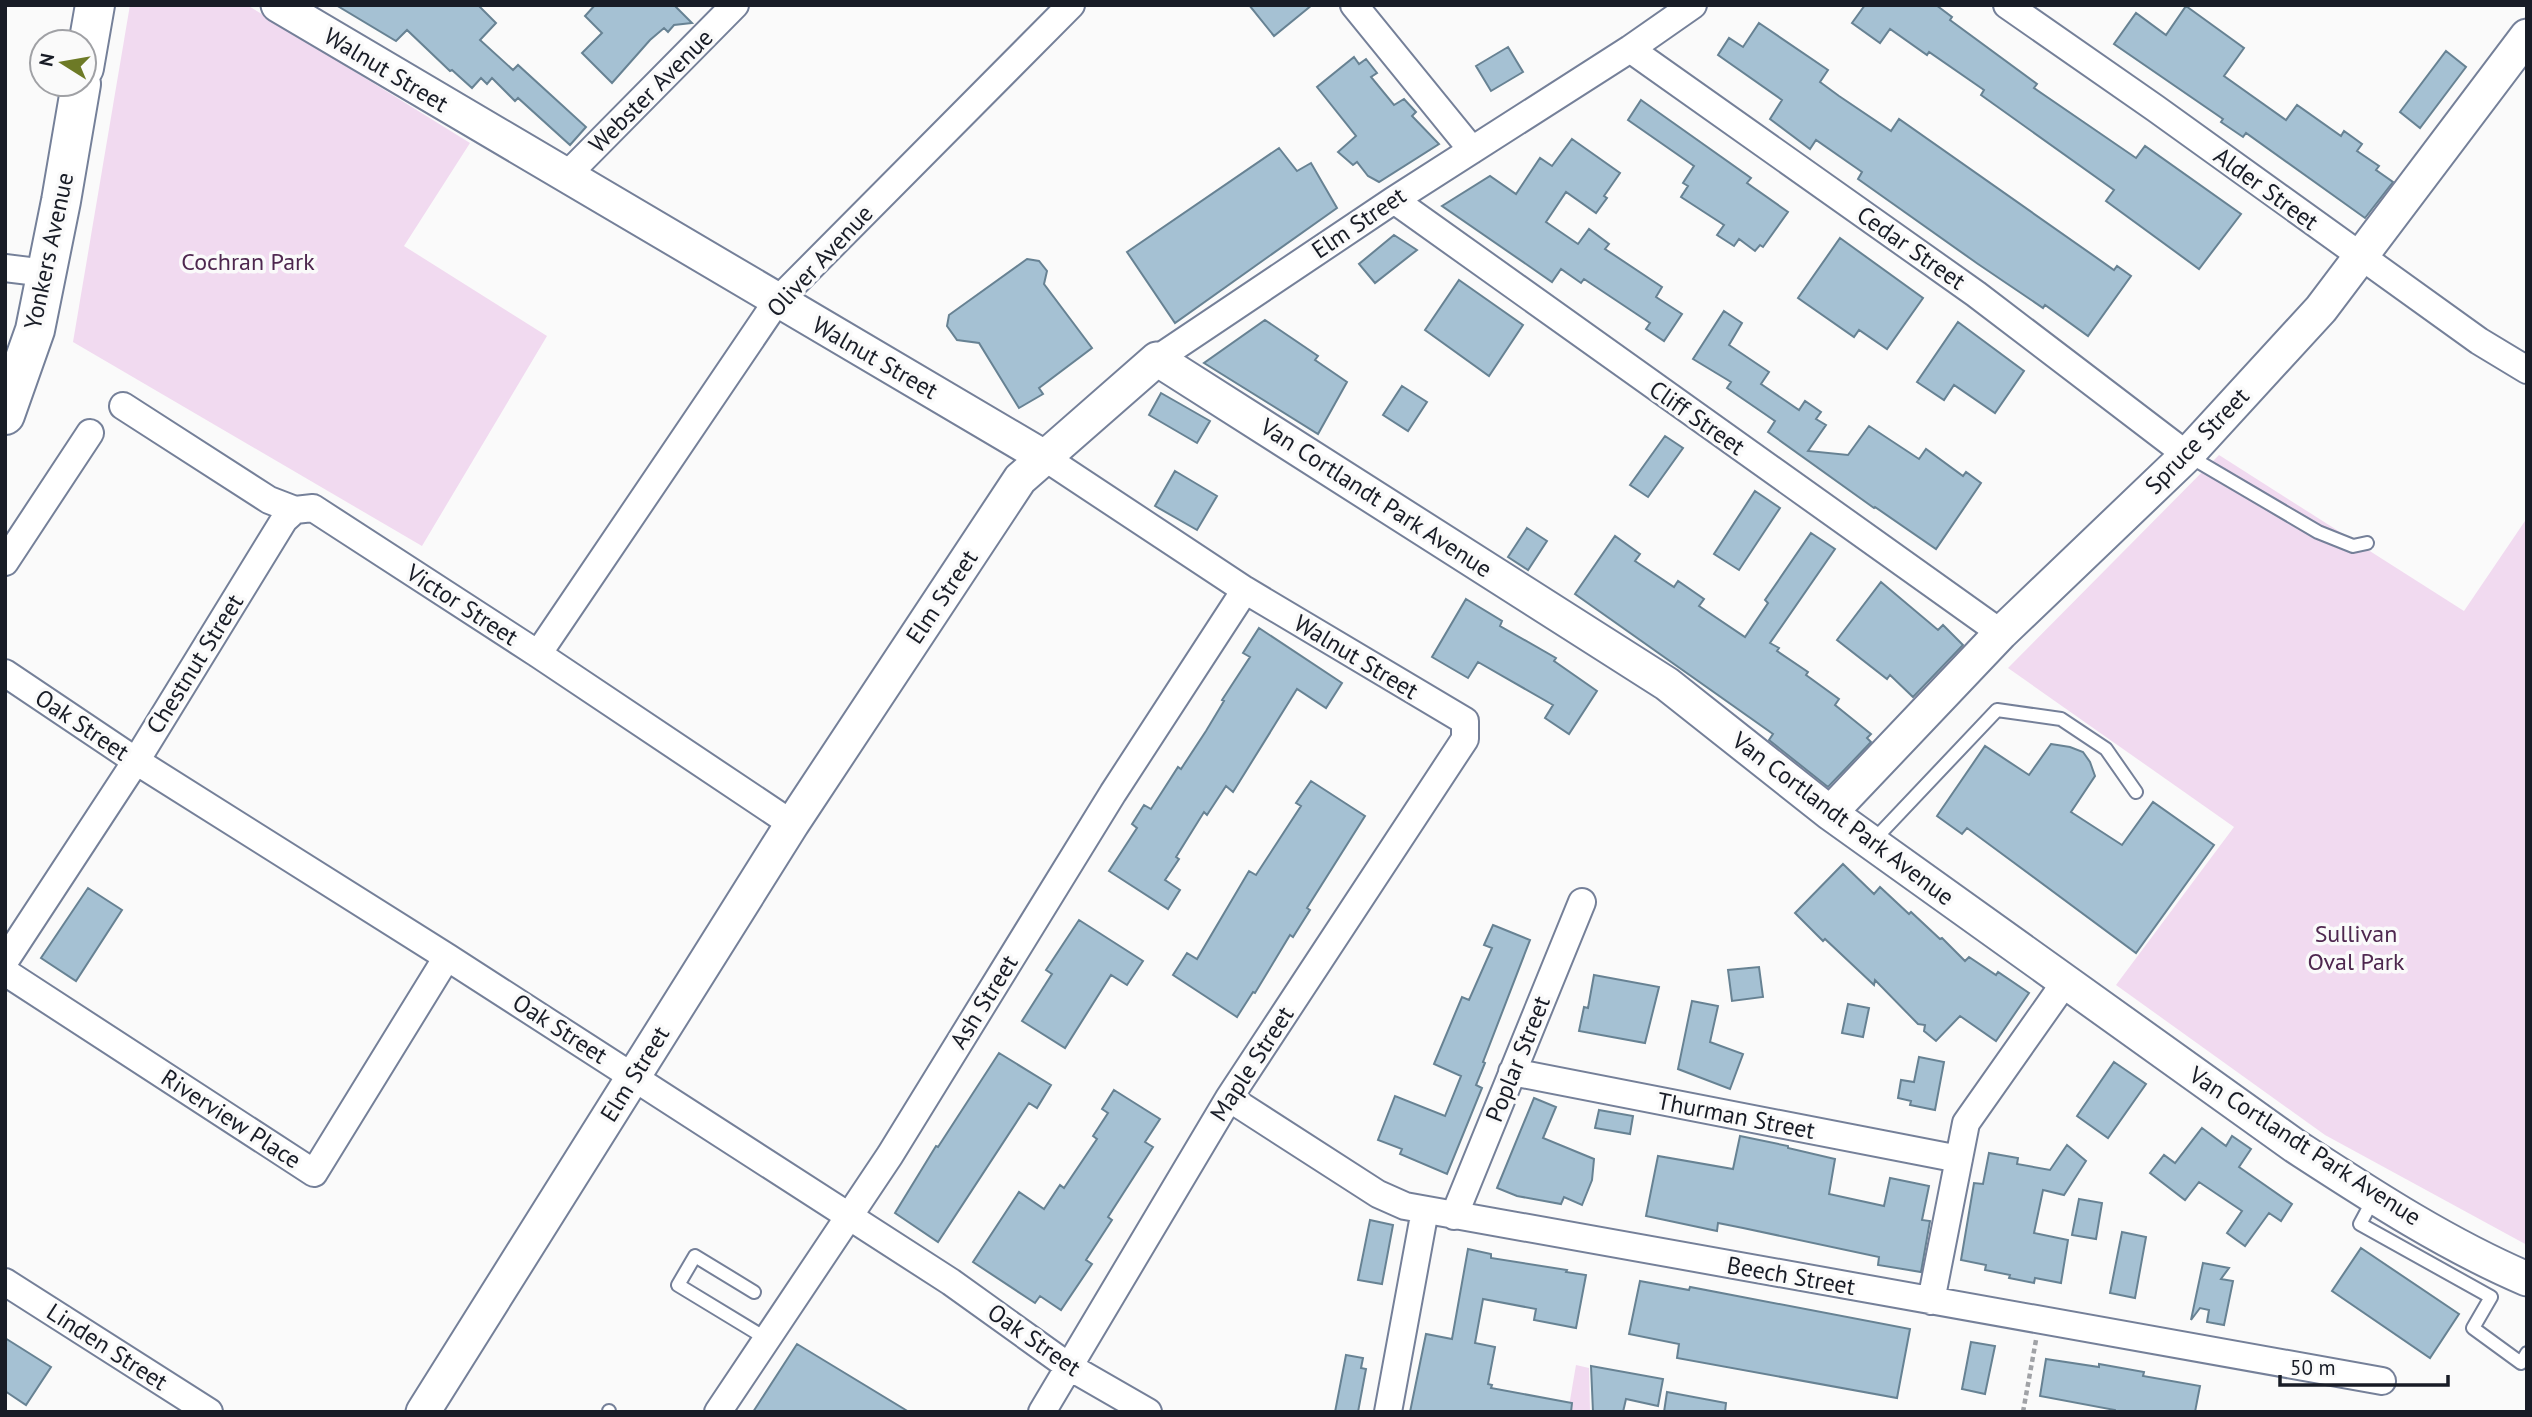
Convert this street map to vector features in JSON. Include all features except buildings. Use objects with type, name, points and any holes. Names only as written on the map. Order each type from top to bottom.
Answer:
[{"type":"main road","points":[[91,28],[95,5]]},
{"type":"main road","name":"Yonkers Avenue","points":[[5,415],[35,330],[78,98]]},
{"type":"street","name":"Webster Avenue","points":[[566,176],[735,5]]},
{"type":"street","name":"Oliver Avenue","points":[[538,654],[776,301],[1071,5]]},
{"type":"street","points":[[1354,5],[1472,149]]},
{"type":"street","name":"Elm Street","points":[[423,1412],[792,824],[1020,480],[1157,359],[1693,5]]},
{"type":"street","name":"Alder Street","points":[[2007,5],[2479,341],[2527,370]]},
{"type":"street","name":"Walnut Street","points":[[288,8],[776,301],[1044,457],[1245,590],[1465,721]]},
{"type":"street","name":"Cedar Street","points":[[1630,49],[1976,294],[2187,455]]},
{"type":"street","name":"Spruce Street","points":[[1830,813],[2001,633],[2187,455],[2321,309],[2521,54]]},
{"type":"street","name":"Cliff Street","points":[[1394,200],[2001,633]]},
{"type":"street","points":[[5,268],[46,273]]},
{"type":"street","name":"Van Cortlandt Park Avenue","points":[[1157,359],[1667,684],[1830,813],[2295,1146],[2504,1282]]},
{"type":"street","name":"Victor Street","points":[[123,406],[269,500],[296,510],[313,508],[792,824]]},
{"type":"street","points":[[5,562],[90,433]]},
{"type":"street","name":"Chestnut Street","points":[[9,945],[136,761],[284,520],[296,510]]},
{"type":"street","name":"Ash Street","points":[[718,1412],[890,1155],[1113,793],[1245,590]]},
{"type":"street","name":"Oak Street","points":[[5,673],[136,761],[849,1215],[951,1282],[1068,1366],[1148,1412]]},
{"type":"street","name":"Maple Street","points":[[1042,1412],[1228,1098],[1465,739],[1465,721]]},
{"type":"street","name":"Poplar Street","points":[[1454,1216],[1582,902]]},
{"type":"street","name":"Riverview Place","points":[[5,972],[314,1173],[447,957]]},
{"type":"street","points":[[1931,1301],[1966,1123],[2066,981]]},
{"type":"street","name":"Thurman Street","points":[[1512,1072],[1959,1160]]},
{"type":"street","name":"Beech Street","points":[[1228,1098],[1378,1194],[1405,1206],[2382,1381]]},
{"type":"street","points":[[1388,1412],[1425,1210]]},
{"type":"street","name":"Linden Street","points":[[5,1282],[209,1412]]},
{"type":"lane","points":[[2187,455],[2318,532],[2353,546],[2367,543]]},
{"type":"lane","points":[[1872,842],[1997,710],[2061,719],[2106,749],[2136,792]]},
{"type":"lane","points":[[754,1292],[695,1256],[678,1285],[767,1339]]},
{"type":"lane","points":[[2504,1282],[2473,1328],[2521,1363],[2527,1353]]},
{"type":"path","points":[[2023,1412],[2040,1320]]},
{"type":"green space","name":"Cochran Park","points":[[130,5],[247,5],[470,143],[404,246],[547,336],[422,546],[73,342]]},
{"type":"green space","name":"Sullivan Oval Park","points":[[2219,455],[2464,611],[2527,518],[2527,1245],[2325,1135],[2116,985],[2234,827],[2008,668]]},
{"type":"green space","points":[[1576,1365],[1589,1368],[1590,1412],[1568,1412]]}]
